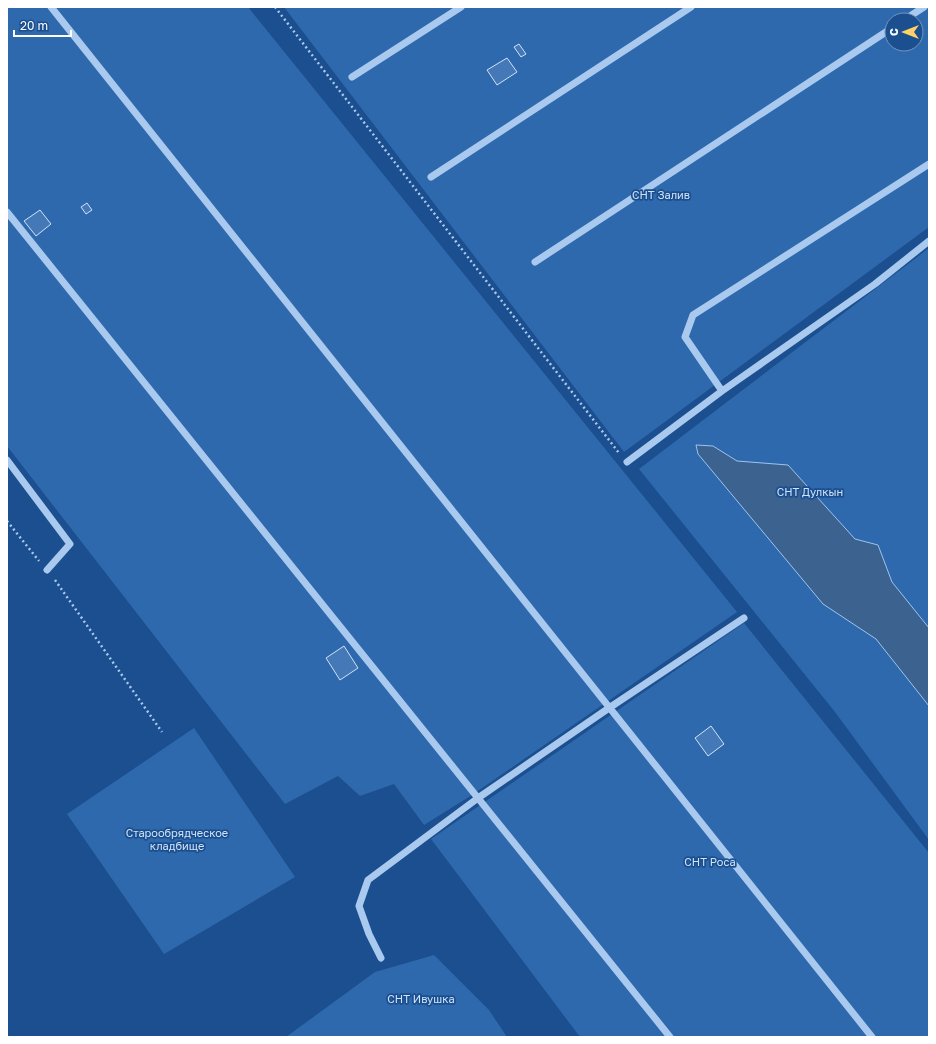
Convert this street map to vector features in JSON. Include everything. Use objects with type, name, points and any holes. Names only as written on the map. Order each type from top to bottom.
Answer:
[{"type":"lane","points":[[51,7],[872,1037]]},
{"type":"lane","points":[[352,77],[461,7]]},
{"type":"lane","points":[[431,177],[691,7]]},
{"type":"lane","points":[[535,262],[884,33]]},
{"type":"lane","points":[[722,391],[685,337],[693,314],[929,164]]},
{"type":"lane","points":[[7,212],[670,1037]]},
{"type":"lane","points":[[627,462],[722,391],[875,284],[929,241]]},
{"type":"lane","points":[[7,460],[70,544],[47,570]]},
{"type":"lane","points":[[381,958],[369,934],[359,906],[368,880],[478,798],[744,618]]},
{"type":"path","points":[[275,7],[627,462]]},
{"type":"path","points":[[7,521],[47,570],[162,732]]},
{"type":"green space","points":[[7,7],[248,7],[737,612],[472,795],[424,825],[394,784],[360,796],[338,776],[285,804],[7,446]]},
{"type":"green space","name":"СНТ Залив","points":[[284,7],[929,7],[929,227],[624,452]]},
{"type":"green space","name":"СНТ Дулкын","points":[[929,248],[929,840],[835,712],[639,469]]},
{"type":"green space","name":"СНТ Роса","points":[[744,623],[929,853],[929,1037],[580,1037],[431,839]]},
{"type":"green space","name":"Старообрядческое кладбище","points":[[194,728],[295,877],[164,954],[67,814]]},
{"type":"green space","name":"СНТ Ивушка","points":[[434,955],[489,1010],[507,1037],[286,1037],[375,972]]},
{"type":"shaded area","points":[[696,445],[713,446],[737,461],[788,465],[855,539],[878,545],[892,582],[929,628],[929,706],[876,639],[823,604],[698,454]]},
{"type":"building","points":[[519,44],[526,54],[521,57],[514,47]]},
{"type":"building","points":[[507,58],[517,72],[497,85],[487,70]]},
{"type":"building","points":[[87,203],[92,210],[86,214],[81,207]]},
{"type":"building","points":[[40,210],[51,224],[36,236],[24,221]]},
{"type":"building","points":[[344,646],[358,668],[340,680],[326,658]]},
{"type":"building","points":[[711,726],[724,744],[708,756],[695,738]]}]
